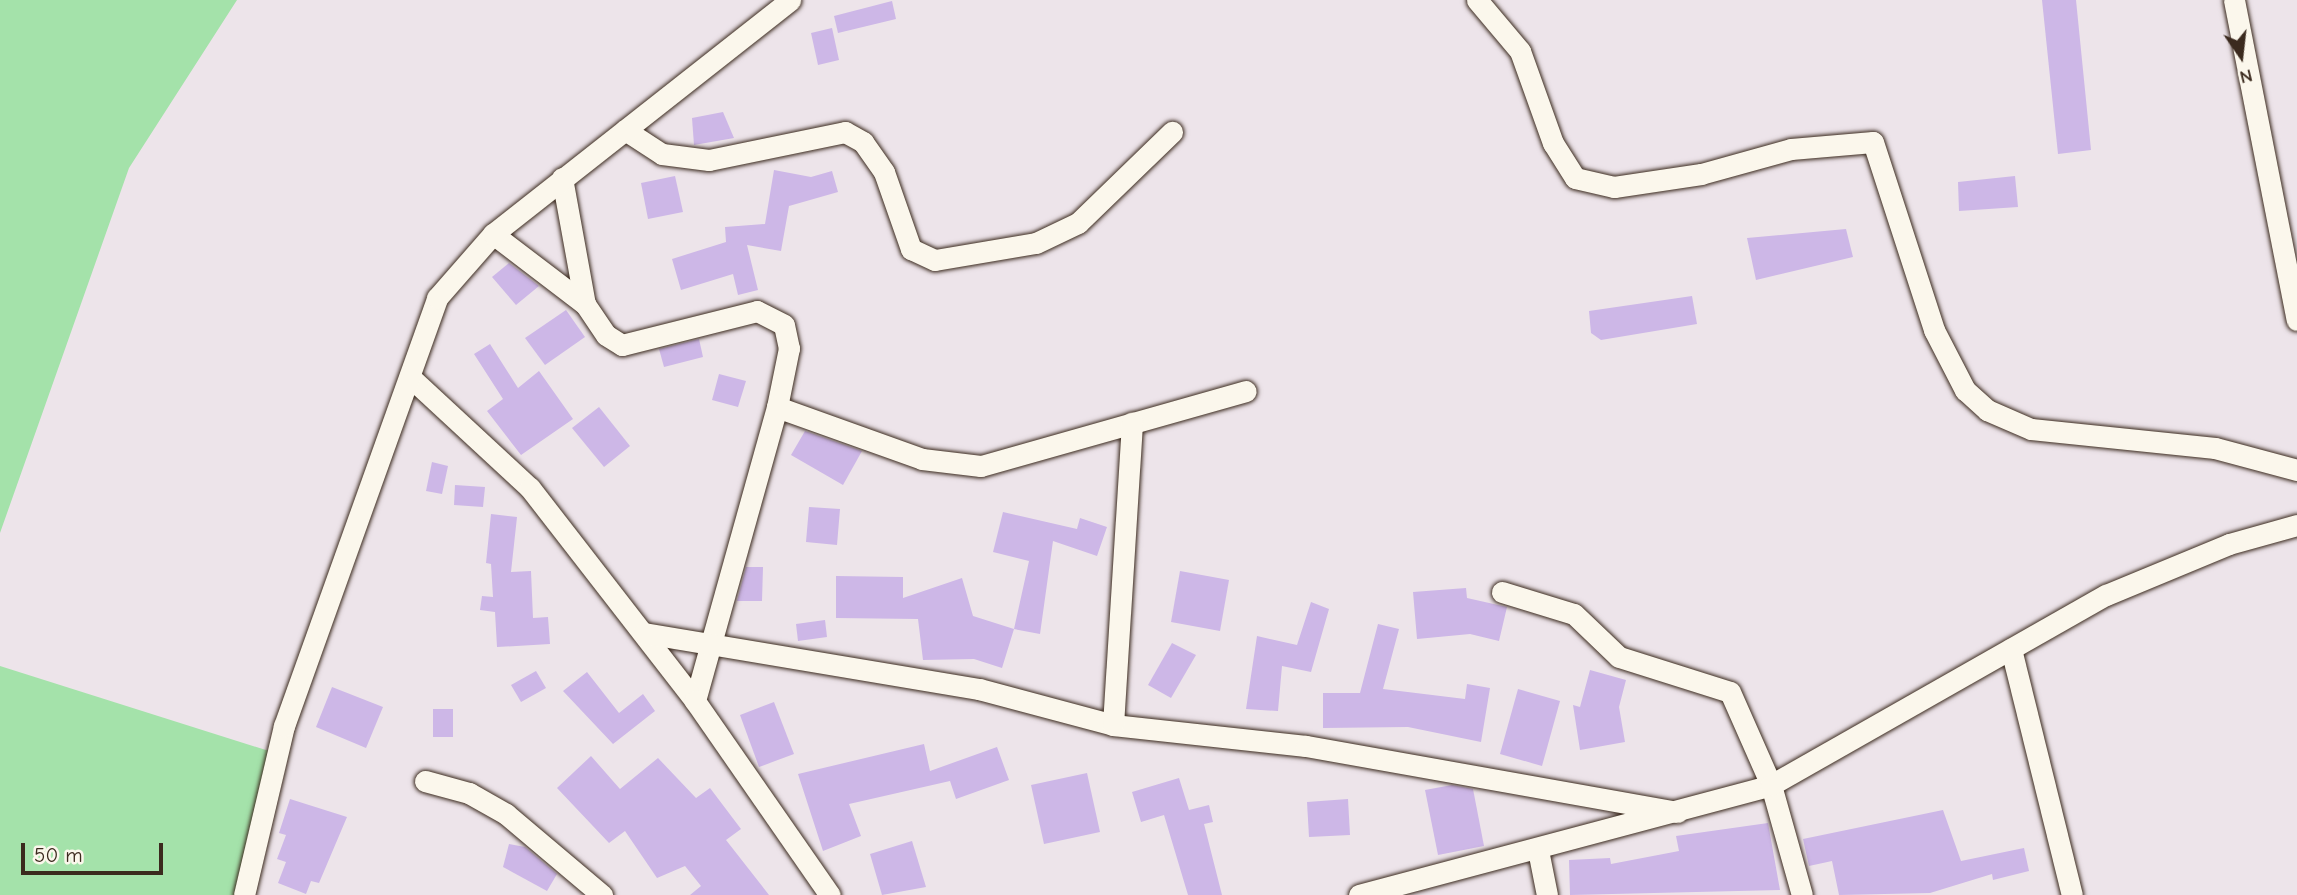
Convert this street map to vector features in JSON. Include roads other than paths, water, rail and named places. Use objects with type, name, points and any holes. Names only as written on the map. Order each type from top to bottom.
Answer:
[{"type":"street","points":[[244,895],[284,726],[437,298],[494,234],[790,0]]},
{"type":"street","points":[[1477,0],[1520,51],[1553,143],[1575,178],[1614,187],[1701,174],[1791,149],[1872,142],[1934,330],[1965,390],[1987,410],[2031,429],[2215,448],[2297,470]]},
{"type":"street","points":[[2234,0],[2297,320]]},
{"type":"street","points":[[625,130],[662,154],[709,160],[845,132],[863,142],[884,172],[911,249],[935,260],[1035,243],[1078,223],[1172,132]]},
{"type":"street","points":[[562,178],[585,304]]},
{"type":"street","points":[[494,234],[585,304],[606,335],[622,345],[757,311],[772,316],[784,325],[789,348],[777,407],[695,701]]},
{"type":"street","points":[[410,377],[530,488],[645,633],[830,895]]},
{"type":"street","points":[[777,407],[948,466],[981,466],[1246,391]]},
{"type":"street","points":[[1113,725],[1132,423]]},
{"type":"street","points":[[1359,895],[1538,850],[1771,785],[2106,595],[2229,544],[2297,524]]},
{"type":"street","points":[[1502,592],[1574,614],[1619,657],[1730,692],[1771,785],[1802,895]]},
{"type":"street","points":[[645,633],[713,640],[979,689],[1113,725],[1306,746],[1677,812]]},
{"type":"street","points":[[2011,649],[2072,895]]},
{"type":"street","points":[[425,781],[469,793],[506,814],[602,895]]},
{"type":"street","points":[[1538,850],[1547,895]]}]
